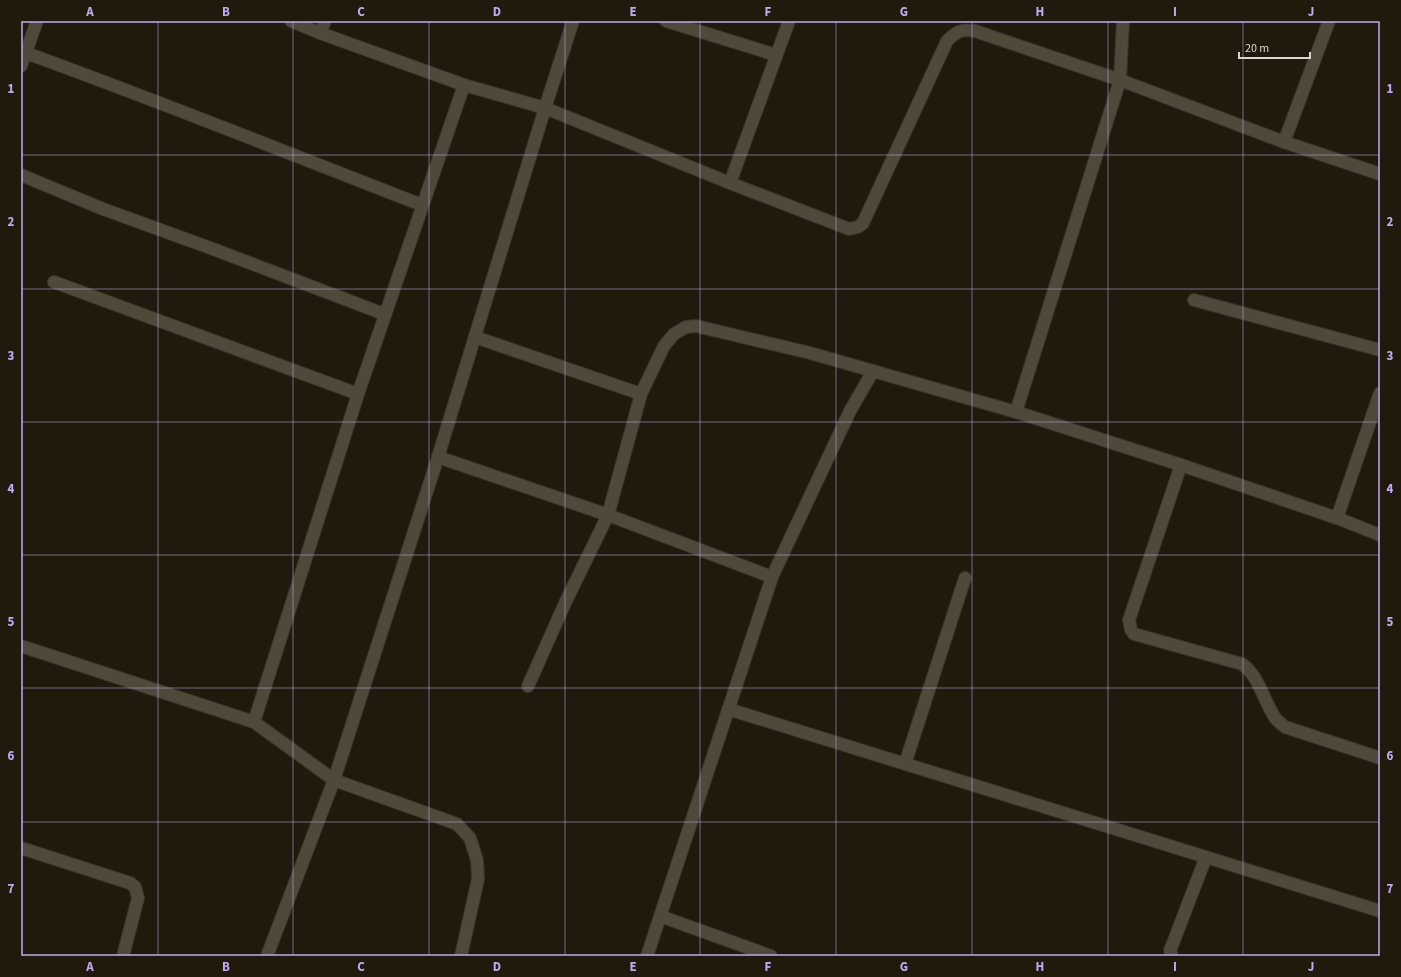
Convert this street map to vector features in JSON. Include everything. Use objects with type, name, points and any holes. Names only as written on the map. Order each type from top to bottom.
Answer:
[{"type":"street","points":[[21,66],[37,21]]},
{"type":"street","points":[[291,21],[464,85],[545,108],[730,183],[849,229],[858,227],[862,223],[947,41],[956,33],[965,30],[975,31],[1120,80],[1284,142],[1380,174]]},
{"type":"street","points":[[320,33],[325,21]]},
{"type":"street","points":[[268,956],[334,780],[438,457],[545,108],[574,21]]},
{"type":"street","points":[[666,21],[776,55]]},
{"type":"street","points":[[730,183],[789,21]]},
{"type":"street","points":[[1016,412],[1120,80],[1123,21]]},
{"type":"street","points":[[1284,142],[1329,21]]},
{"type":"street","points":[[26,53],[121,88],[422,205]]},
{"type":"street","points":[[254,722],[384,314],[464,85]]},
{"type":"street","points":[[21,175],[103,209],[384,314]]},
{"type":"street","points":[[54,282],[358,394]]},
{"type":"street","points":[[1194,300],[1380,350]]},
{"type":"street","points":[[528,686],[566,601],[608,515],[641,394],[664,346],[674,334],[686,327],[696,326],[803,352],[1016,412],[1181,465],[1380,534]]},
{"type":"street","points":[[475,337],[641,394]]},
{"type":"street","points":[[647,956],[772,577],[850,411],[873,372]]},
{"type":"street","points":[[1337,518],[1380,393]]},
{"type":"street","points":[[438,457],[608,515],[772,577]]},
{"type":"street","points":[[1181,465],[1129,620],[1131,630],[1134,634],[1242,664],[1248,668],[1254,676],[1274,716],[1285,727],[1380,758]]},
{"type":"street","points":[[905,764],[965,578]]},
{"type":"street","points":[[21,646],[254,722],[334,780],[457,824],[470,838],[477,860],[478,880],[461,956]]},
{"type":"street","points":[[728,709],[1380,911]]},
{"type":"street","points":[[21,848],[130,884],[135,887],[138,898],[123,956]]},
{"type":"street","points":[[1172,956],[1170,950],[1206,857]]},
{"type":"street","points":[[660,916],[771,956]]}]
